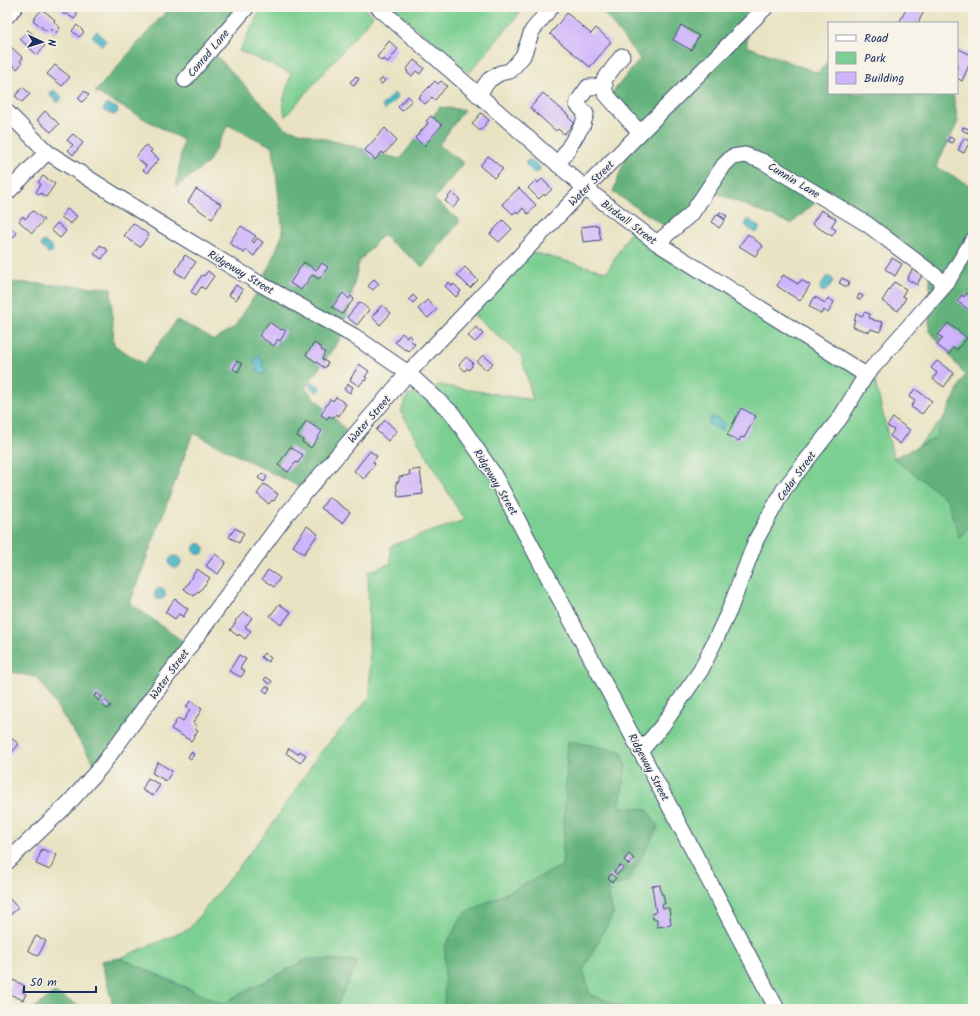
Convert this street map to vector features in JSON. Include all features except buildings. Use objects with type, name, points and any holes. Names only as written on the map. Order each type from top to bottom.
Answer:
[{"type":"street","points":[[7,16],[15,7]]},
{"type":"street","name":"Conrad Lane","points":[[185,80],[247,7]]},
{"type":"street","name":"Birdsall Street","points":[[378,7],[585,188],[657,243],[866,376]]},
{"type":"street","points":[[478,95],[489,80],[500,72],[510,71],[523,56],[532,31],[551,7]]},
{"type":"street","name":"Water Street","points":[[7,862],[68,804],[100,768],[287,514],[408,373],[585,188],[766,7]]},
{"type":"street","points":[[622,56],[604,80],[605,93],[640,134]]},
{"type":"street","points":[[558,164],[583,124],[586,114],[577,104],[578,101],[588,87],[605,86]]},
{"type":"street","name":"Ridgeway Street","points":[[7,112],[47,152],[156,221],[257,282],[354,336],[408,373],[452,413],[493,473],[776,1009]]},
{"type":"street","points":[[7,193],[47,152]]},
{"type":"street","name":"Cunnin Lane","points":[[657,243],[692,213],[724,165],[732,157],[744,155],[762,161],[866,224],[946,284]]},
{"type":"street","name":"Cedar Street","points":[[640,752],[662,726],[701,670],[729,611],[756,540],[784,489],[840,418],[866,376],[946,284],[973,240]]},
{"type":"green space","points":[[170,7],[237,7],[211,50],[285,128],[400,159],[440,107],[464,110],[439,145],[464,163],[434,199],[460,221],[423,267],[382,235],[359,262],[342,336],[305,388],[350,434],[308,491],[193,433],[130,603],[191,647],[98,769],[38,678],[7,671],[7,282],[111,288],[114,345],[144,364],[177,320],[214,340],[234,328],[261,286],[283,233],[273,147],[228,125],[208,163],[176,187],[183,140],[95,92]]},
{"type":"green space","points":[[263,7],[363,7],[373,16],[285,117],[283,102],[291,73],[239,51]]},
{"type":"green space","points":[[392,7],[525,7],[469,73]]},
{"type":"green space","points":[[748,7],[747,46],[818,73],[828,61],[828,94],[953,94],[958,122],[936,167],[973,187],[973,523],[959,538],[947,499],[893,458],[934,439],[965,375],[929,330],[930,266],[830,190],[791,224],[713,192],[671,230],[613,192],[638,123],[611,94],[640,59],[600,8]]},
{"type":"green space","points":[[634,225],[873,373],[893,456],[903,464],[973,384],[973,1009],[628,1009],[590,995],[583,970],[613,914],[606,876],[548,1009],[335,1009],[358,961],[308,959],[222,1004],[120,958],[189,929],[272,825],[319,754],[370,697],[368,572],[391,563],[390,546],[464,520],[401,412],[407,396],[439,385],[533,400],[521,355],[471,313],[524,250],[607,272]]},
{"type":"green space","points":[[568,741],[621,751],[626,763],[620,807],[647,809],[658,827],[628,882],[607,888],[613,914],[583,970],[590,995],[628,1009],[444,1009],[445,946],[463,914],[562,866]]},
{"type":"green space","points":[[120,958],[222,1004],[308,959],[358,961],[335,1009],[114,1009],[101,961]]},
{"type":"green space","points":[[54,993],[85,1009],[33,1009]]},
{"type":"water","points":[[97,31],[106,41],[102,46],[92,36]]},
{"type":"water","points":[[52,91],[55,91],[62,97],[59,102],[50,96]]},
{"type":"water","points":[[394,93],[397,98],[385,110],[382,105]]},
{"type":"water","points":[[107,104],[117,108],[118,111],[116,114],[114,115],[104,111],[103,109]]},
{"type":"water","points":[[528,160],[531,160],[540,167],[540,170],[537,173],[526,165]]},
{"type":"water","points":[[747,220],[750,220],[759,227],[759,230],[756,233],[745,225]]},
{"type":"water","points":[[44,241],[53,248],[52,252],[48,253],[41,246],[41,243]]},
{"type":"water","points":[[826,277],[832,278],[833,281],[826,291],[821,291],[820,287]]},
{"type":"water","points":[[259,356],[263,361],[263,366],[266,369],[266,372],[262,375],[257,371],[254,363]]},
{"type":"water","points":[[311,382],[320,387],[320,391],[317,392],[310,387],[309,385]]},
{"type":"water","points":[[712,416],[725,423],[722,431],[708,424]]},
{"type":"water","points":[[199,543],[203,545],[205,549],[203,553],[199,555],[195,553],[193,549],[195,545]]},
{"type":"water","points":[[173,556],[177,556],[181,562],[177,568],[173,568],[169,564],[169,560]]},
{"type":"water","points":[[158,589],[162,589],[164,590],[164,598],[158,599],[155,596],[155,592]]}]
